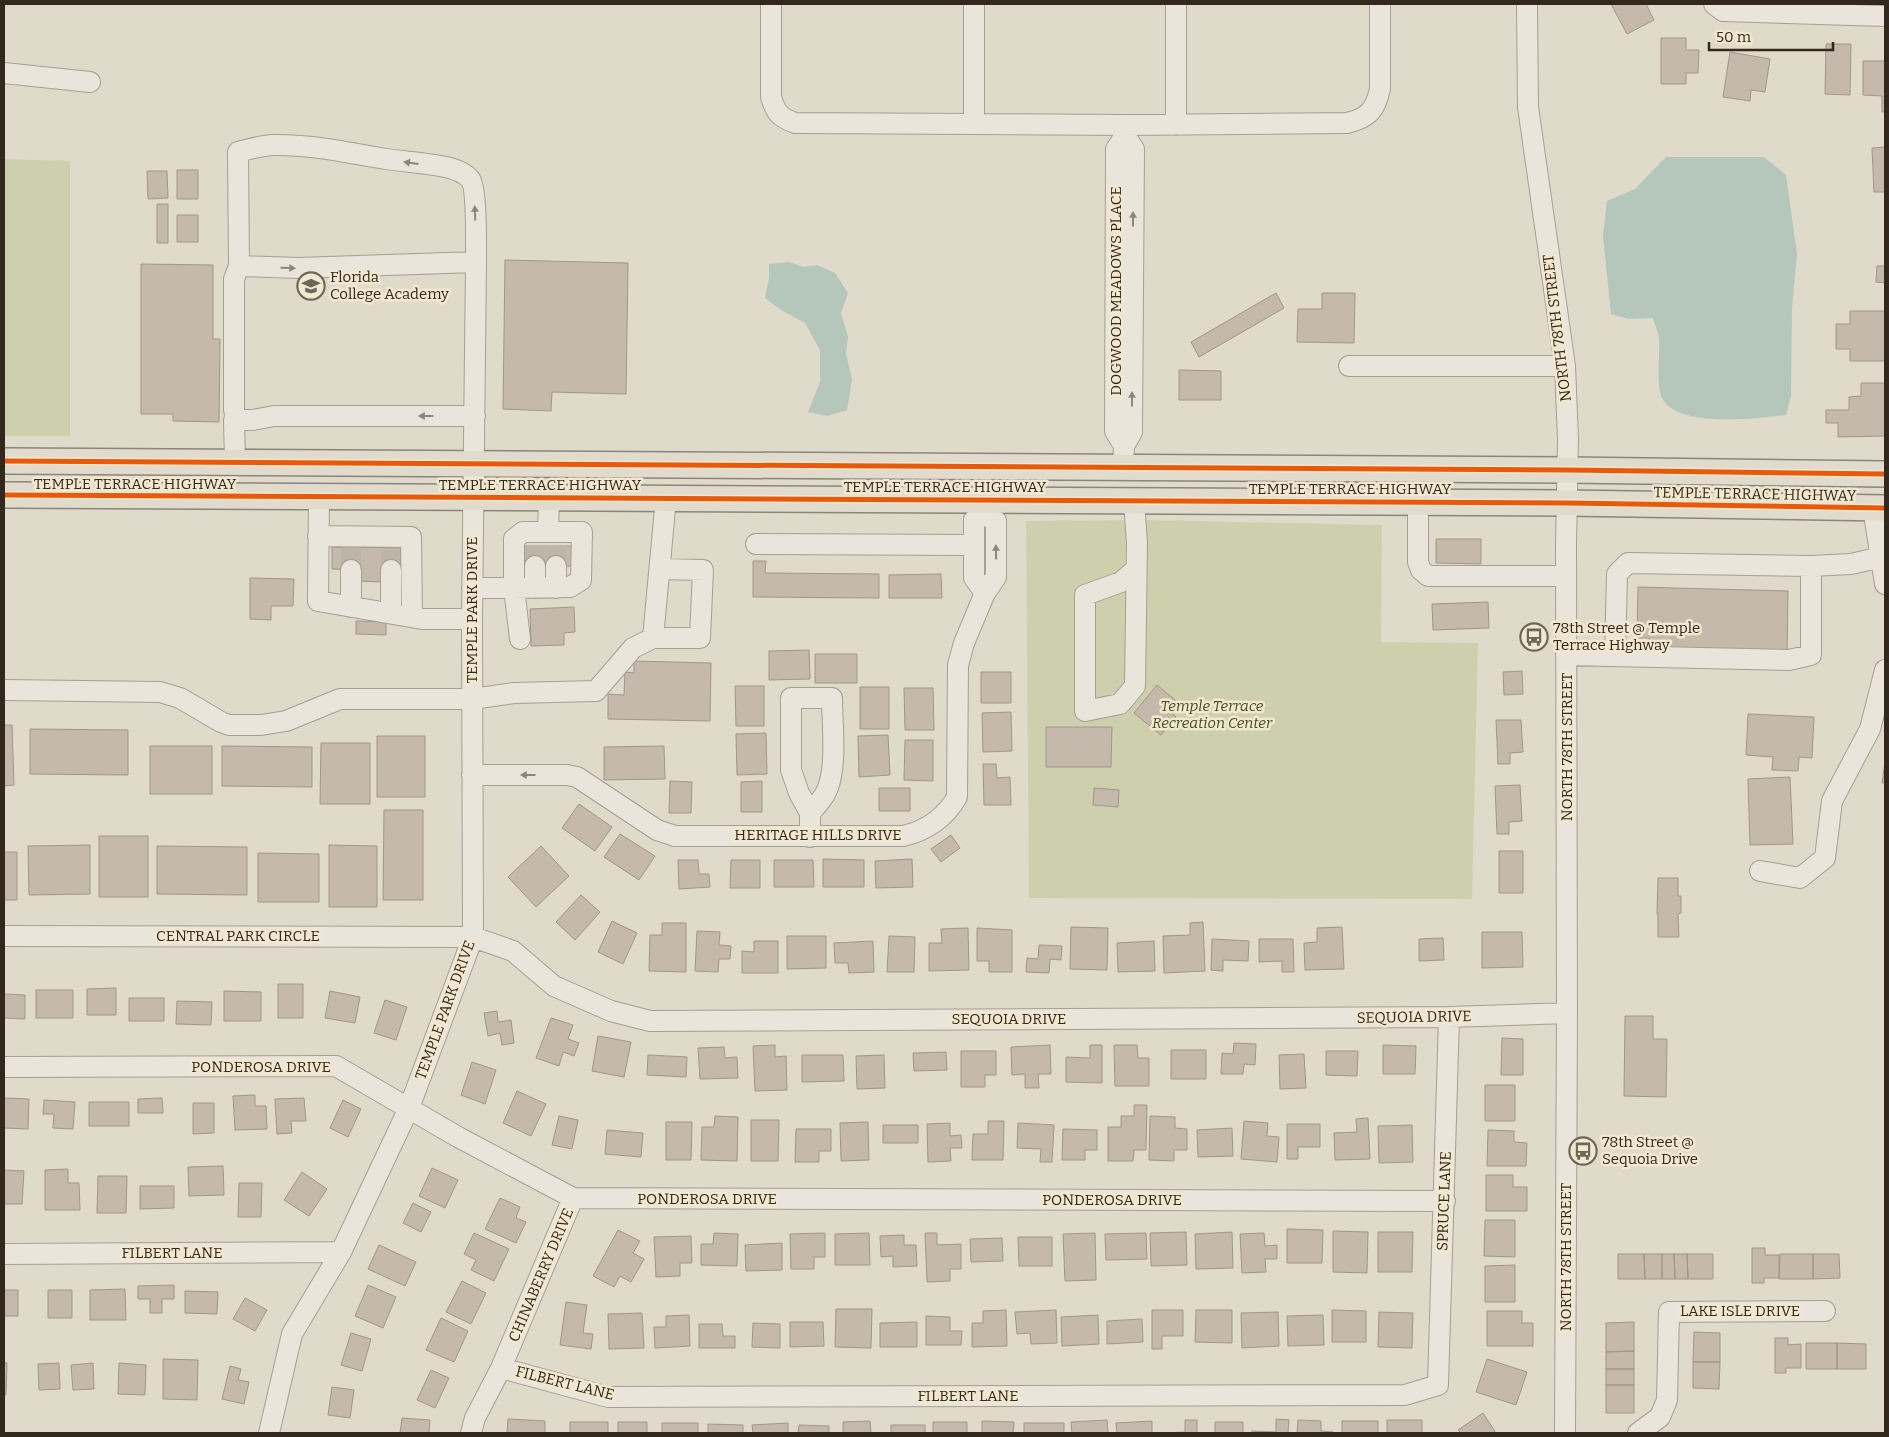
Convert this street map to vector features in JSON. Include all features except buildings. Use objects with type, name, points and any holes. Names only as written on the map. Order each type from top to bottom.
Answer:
[{"type":"main road","name":"TEMPLE TERRACE HIGHWAY","points":[[4,461],[474,464],[1124,457],[1567,470],[1885,474]]},
{"type":"main road","points":[[983,507],[991,487],[1101,485],[1124,457]]},
{"type":"main road","name":"TEMPLE TERRACE HIGHWAY","points":[[4,495],[666,498],[983,507],[1134,500],[1567,503],[1879,508]]},
{"type":"street","points":[[771,4],[771,97],[775,109],[782,118],[795,124],[974,124],[1125,131],[1176,124],[1346,123],[1359,120],[1370,112],[1377,102],[1380,89],[1380,4]]},
{"type":"street","points":[[974,4],[974,124]]},
{"type":"street","points":[[1176,4],[1176,124]]},
{"type":"street","name":"NORTH 78TH STREET","points":[[1528,4],[1528,107],[1565,366],[1568,439],[1566,576],[1567,1013],[1565,1433]]},
{"type":"street","points":[[1714,4],[1722,11],[1885,16]]},
{"type":"street","points":[[4,73],[90,82]]},
{"type":"street","name":"DOGWOOD MEADOWS PLACE","points":[[1124,457],[1132,432],[1124,257],[1134,149],[1125,131]]},
{"type":"street","name":"TEMPLE PARK DRIVE","points":[[239,266],[238,152],[258,146],[296,146],[332,149],[386,159],[444,166],[459,171],[470,178],[472,183],[476,262],[472,588],[473,937],[409,1108],[341,1252],[292,1334],[269,1433]]},
{"type":"street","points":[[234,410],[234,280],[239,266],[307,268],[476,262]]},
{"type":"street","points":[[1349,366],[1565,366]]},
{"type":"street","points":[[235,462],[234,420],[253,420],[274,416],[475,416]]},
{"type":"street","points":[[319,497],[318,601],[422,619],[472,619]]},
{"type":"street","points":[[546,537],[549,498]]},
{"type":"street","points":[[653,638],[666,498]]},
{"type":"street","points":[[1134,500],[1136,569],[1135,686],[1120,704],[1085,711],[1085,594],[1121,582],[1136,569]]},
{"type":"street","points":[[1418,502],[1418,562],[1421,570],[1428,576],[1566,576]]},
{"type":"street","points":[[983,507],[974,520],[974,578],[984,593]]},
{"type":"street","name":"HERITAGE HILLS DRIVE","points":[[472,775],[577,776],[658,830],[675,836],[903,836],[913,834],[934,823],[952,806],[957,797],[959,787],[958,665],[964,643],[978,613],[984,593],[996,577],[996,521],[983,507]]},
{"type":"street","points":[[1879,508],[1881,557],[1885,584]]},
{"type":"street","points":[[472,588],[514,588],[556,588],[570,587],[581,580],[582,532],[546,537],[523,532],[514,539],[514,588],[520,639]]},
{"type":"street","points":[[318,536],[351,542],[390,542],[411,537],[412,616]]},
{"type":"street","points":[[756,544],[974,544]]},
{"type":"street","points":[[1615,656],[1617,574],[1628,563],[1811,566],[1851,564],[1881,557]]},
{"type":"street","points":[[535,588],[536,566]]},
{"type":"street","points":[[556,566],[556,588]]},
{"type":"street","points":[[1566,655],[1789,660],[1811,655],[1811,566]]},
{"type":"street","points":[[4,690],[160,692],[180,698],[211,718],[229,725],[274,724],[340,699],[472,700],[514,693],[596,691],[633,648],[653,638],[700,638],[703,570],[660,569]]},
{"type":"street","points":[[351,570],[351,606]]},
{"type":"street","points":[[390,570],[390,613]]},
{"type":"street","points":[[1760,871],[1800,878],[1825,858],[1832,801],[1870,729],[1885,670]]},
{"type":"street","points":[[810,813],[825,794],[830,781],[832,768],[832,698],[791,698],[791,770],[798,793],[810,813],[810,837]]},
{"type":"street","name":"CENTRAL PARK CIRCLE","points":[[4,936],[473,937]]},
{"type":"street","name":"SEQUOIA DRIVE","points":[[473,937],[513,951],[554,986],[611,1011],[650,1021],[1449,1017],[1567,1013]]},
{"type":"street","name":"SPRUCE LANE","points":[[1438,1385],[1449,1017]]},
{"type":"street","name":"PONDEROSA DRIVE","points":[[4,1067],[336,1066],[458,1137],[573,1198],[1445,1201]]},
{"type":"street","name":"CHINABERRY DRIVE","points":[[471,1433],[475,1418],[501,1368],[573,1198]]},
{"type":"street","name":"FILBERT LANE","points":[[4,1254],[341,1252]]},
{"type":"street","name":"LAKE ISLE DRIVE","points":[[1638,1433],[1660,1417],[1667,1400],[1669,1312],[1825,1311]]},
{"type":"street","name":"FILBERT LANE","points":[[501,1368],[608,1397],[1405,1395],[1438,1385]]},
{"type":"green space","points":[[4,159],[70,161],[70,436],[4,436]]},
{"type":"green space","name":"Temple Terrace Recreation Center","points":[[1146,520],[1382,525],[1381,642],[1478,643],[1472,899],[1029,898],[1026,521]]},
{"type":"shaded area","points":[[1666,157],[1764,157],[1786,175],[1797,254],[1792,308],[1791,396],[1786,415],[1738,419],[1701,418],[1684,414],[1671,408],[1660,393],[1659,337],[1653,318],[1629,319],[1611,314],[1603,236],[1607,201],[1635,189]]},
{"type":"shaded area","points":[[789,262],[804,267],[817,265],[835,273],[848,293],[841,313],[848,337],[846,354],[852,379],[847,410],[827,416],[808,412],[820,382],[820,350],[805,323],[781,310],[765,298],[769,278],[769,264]]},
{"type":"tunnel","points":[[535,546],[535,566]]},
{"type":"tunnel","points":[[556,546],[556,566]]},
{"type":"tunnel","points":[[351,547],[351,570]]},
{"type":"tunnel","points":[[391,548],[391,570]]},
{"type":"cycle path","points":[[4,461],[1567,470],[1885,474]]},
{"type":"cycle path","points":[[4,495],[1567,503],[1885,508]]},
{"type":"place","name":"Florida College Academy","points":[[311,286]]},
{"type":"place","name":"78th Street @ Temple Terrace Highway","points":[[1534,637]]},
{"type":"place","name":"78th Street @ Sequoia Drive","points":[[1583,1151]]}]
